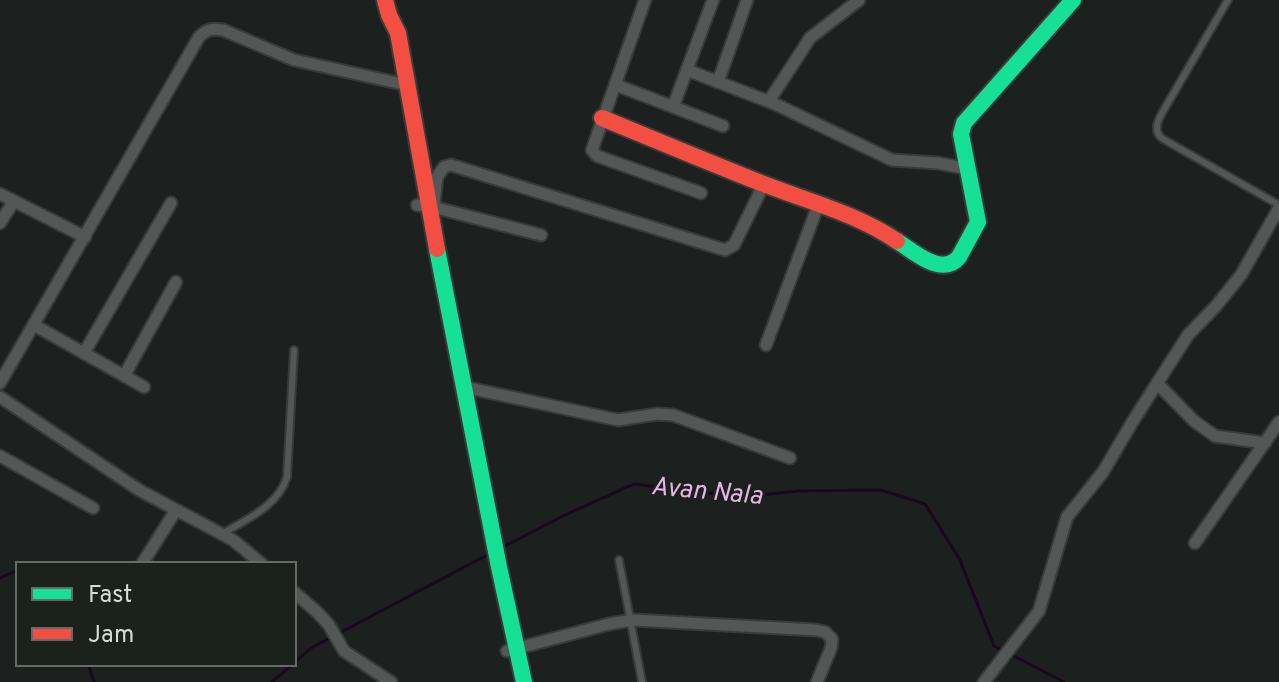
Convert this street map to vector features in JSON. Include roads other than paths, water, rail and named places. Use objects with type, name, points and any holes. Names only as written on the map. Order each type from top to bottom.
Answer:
[{"type":"main road","points":[[602,118],[876,227],[925,259],[945,266],[959,257],[978,222],[961,134],[964,123],[1073,0]]},
{"type":"main road","points":[[387,8],[388,38],[402,84],[464,387],[485,515]]},
{"type":"main road","points":[[427,206],[495,568],[512,650],[524,682]]},
{"type":"main road","points":[[512,650],[513,682]]},
{"type":"street","points":[[645,0],[592,150],[597,156],[701,193]]},
{"type":"street","points":[[718,82],[747,0]]},
{"type":"street","points":[[769,101],[810,38],[859,0]]},
{"type":"street","points":[[673,107],[709,1]]},
{"type":"street","points":[[0,383],[199,37],[206,31],[223,30],[294,60],[402,84]]},
{"type":"street","points":[[687,70],[769,101],[892,160],[938,163],[968,169]]},
{"type":"street","points":[[616,85],[723,126]]},
{"type":"street","points":[[541,235],[427,206],[437,177],[444,167],[451,165],[725,250],[734,245],[764,184]]},
{"type":"street","points":[[0,194],[85,237]]},
{"type":"street","points":[[0,223],[14,201]]},
{"type":"street","points":[[84,353],[171,203]]},
{"type":"street","points":[[766,345],[819,203]]},
{"type":"street","points":[[984,682],[1039,611],[1067,517],[1103,472],[1188,335],[1243,271],[1279,206]]},
{"type":"street","points":[[124,376],[176,282]]},
{"type":"street","points":[[34,325],[144,387]]},
{"type":"street","points":[[1157,383],[1194,421],[1215,436],[1265,443]]},
{"type":"street","points":[[464,387],[618,420],[657,414],[673,415],[790,458]]},
{"type":"street","points":[[0,397],[139,490],[222,534],[260,562]]},
{"type":"street","points":[[1195,543],[1279,422]]},
{"type":"street","points":[[0,456],[93,508]]},
{"type":"street","points":[[143,562],[176,510]]},
{"type":"street","points":[[296,594],[329,625],[339,645],[391,682]]},
{"type":"street","points":[[512,650],[630,621],[816,630],[825,632],[832,639],[817,682]]},
{"type":"lane","points":[[1228,0],[1162,113],[1156,130],[1158,136],[1279,206]]},
{"type":"lane","points":[[222,534],[272,502],[284,488],[294,350]]},
{"type":"lane","points":[[619,560],[642,682]]},
{"type":"waterway","name":"Avan Nala","points":[[503,547],[634,484],[741,497],[798,491],[881,490],[925,504],[959,558],[994,646],[1003,651]]},
{"type":"waterway","name":"Avan Nala","points":[[296,661],[311,648],[489,554]]},
{"type":"waterway","name":"Avan Nala","points":[[0,578],[16,571]]},
{"type":"waterway","name":"Avan Nala","points":[[1010,654],[1064,682]]},
{"type":"waterway","name":"Avan Nala","points":[[89,666],[94,682]]},
{"type":"waterway","name":"Avan Nala","points":[[272,682],[291,666]]}]
